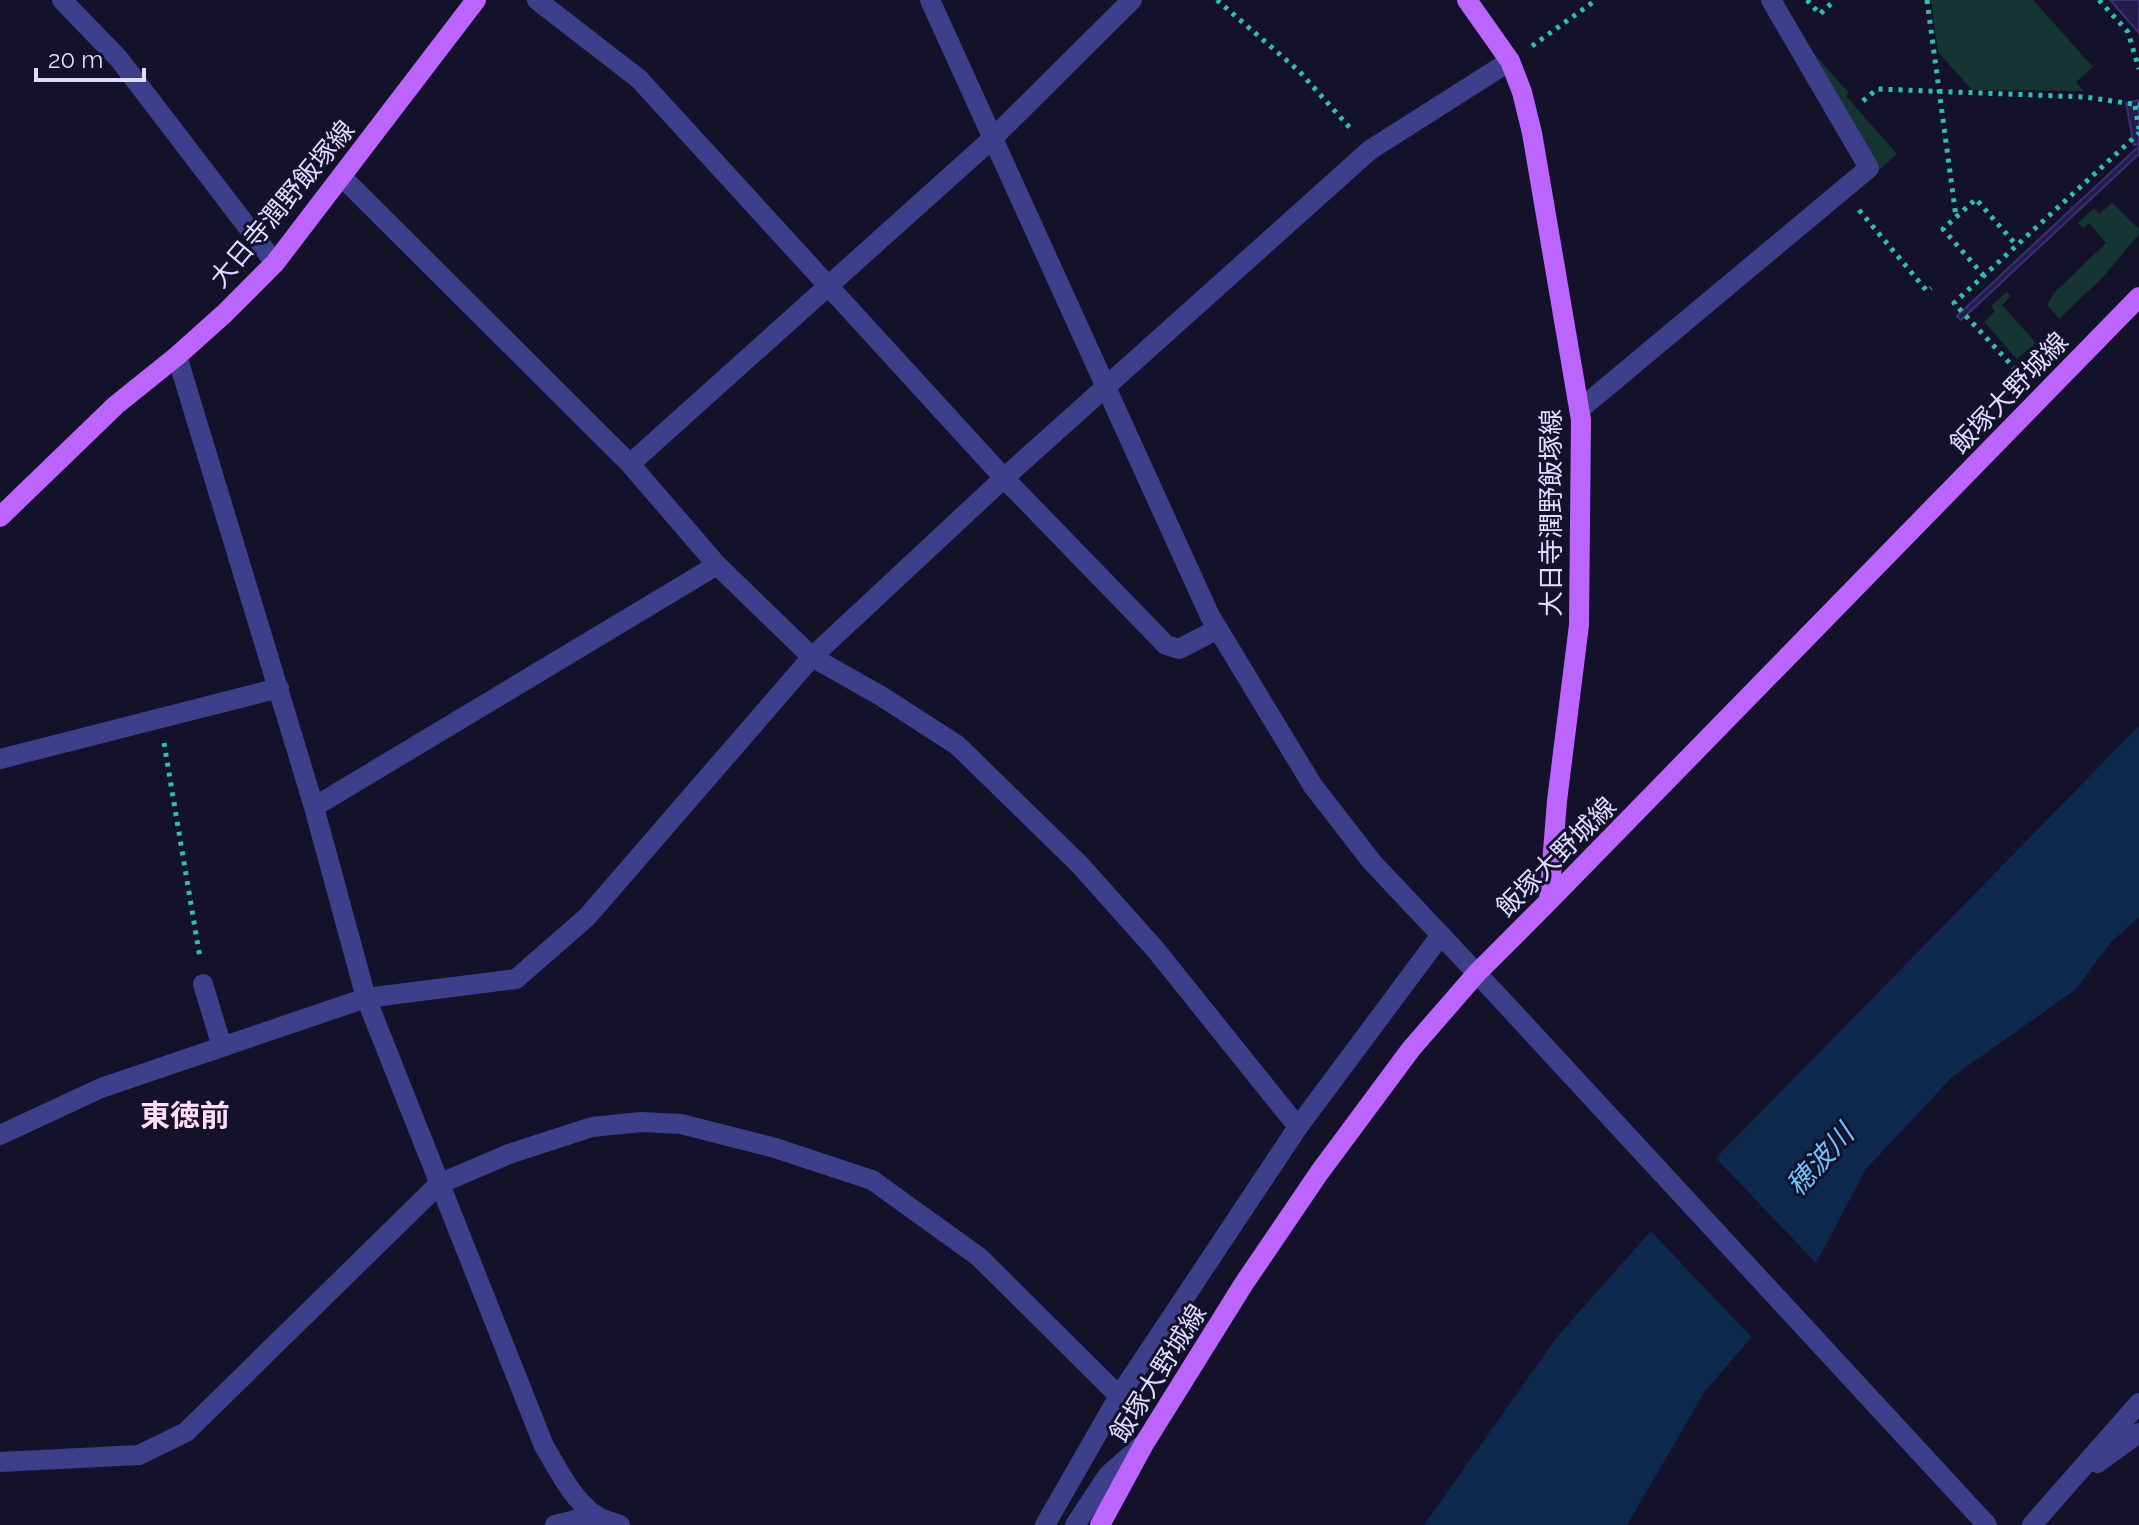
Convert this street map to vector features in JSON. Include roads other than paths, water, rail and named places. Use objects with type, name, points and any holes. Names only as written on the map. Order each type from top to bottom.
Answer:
[{"type":"main road","name":"大日寺潤野飯塚線","points":[[0,517],[116,405],[177,356],[275,263],[476,0]]},
{"type":"main road","name":"大日寺潤野飯塚線","points":[[1467,0],[1510,61],[1522,92],[1532,133],[1581,420],[1579,625],[1557,801],[1549,901]]},
{"type":"main road","name":"飯塚大野城線","points":[[1100,1525],[1144,1444],[1243,1285],[1327,1162],[1411,1049],[1477,973],[2139,297]]},
{"type":"street","points":[[62,0],[119,59],[275,263]]},
{"type":"street","points":[[537,0],[639,79],[1004,478],[1166,645],[1179,649],[1218,629]]},
{"type":"street","points":[[930,0],[1210,616],[1313,786],[1372,862],[1987,1525]]},
{"type":"street","points":[[630,464],[993,138],[1132,0]]},
{"type":"street","points":[[1579,410],[1869,168],[1771,0]]},
{"type":"street","points":[[0,1135],[101,1088],[366,998],[516,979],[587,917],[812,657],[1004,478],[1370,150],[1510,61]]},
{"type":"street","points":[[342,177],[630,464],[717,565],[812,657],[881,696],[957,745],[1080,865],[1155,949],[1298,1127]]},
{"type":"street","points":[[177,356],[279,688],[366,998],[544,1446],[579,1500],[596,1515],[620,1525]]},
{"type":"street","points":[[314,807],[717,565]]},
{"type":"street","points":[[0,759],[279,688]]},
{"type":"street","points":[[1045,1525],[1119,1396],[1298,1127],[1441,935]]},
{"type":"street","points":[[203,984],[222,1047]]},
{"type":"street","points":[[0,1462],[139,1455],[186,1432],[439,1184],[509,1154],[592,1127],[641,1122],[681,1124],[775,1148],[872,1180],[979,1257],[1119,1396]]},
{"type":"street","points":[[2032,1525],[2139,1403]]},
{"type":"street","points":[[2068,1483],[2139,1433]]},
{"type":"street","points":[[1075,1525],[1108,1475],[1144,1444]]},
{"type":"street","points":[[555,1525],[596,1515]]},
{"type":"water","name":"穂波川","points":[[2139,726],[2139,917],[2111,942],[2075,990],[1952,1077],[1866,1169],[1816,1263],[1705,1391],[1627,1525],[1424,1525],[1557,1337],[1711,1163]]},
{"type":"district","name":"東徳前","points":[[185,1115]]}]
